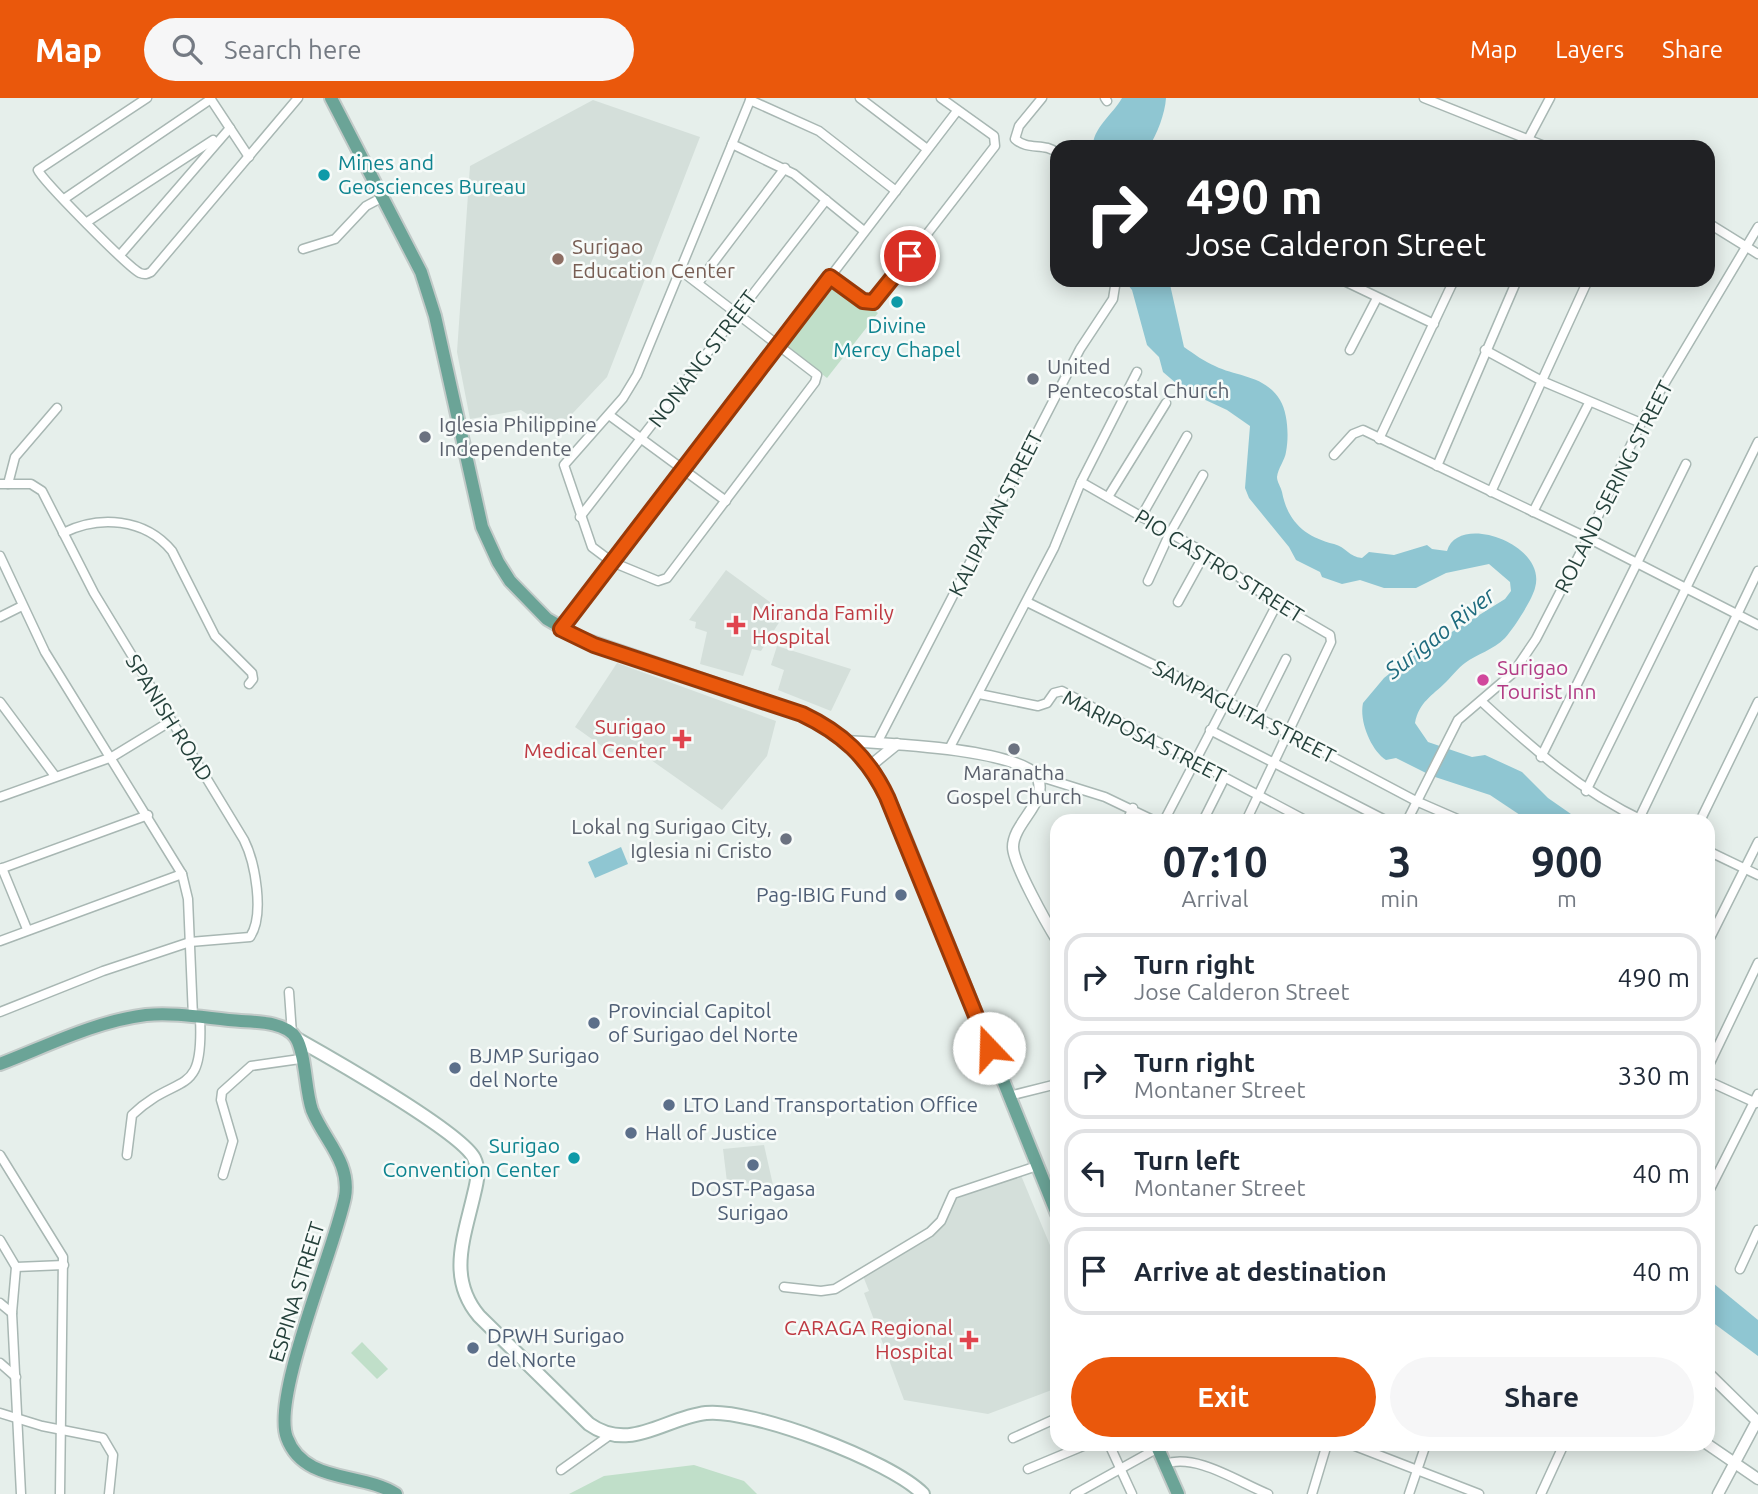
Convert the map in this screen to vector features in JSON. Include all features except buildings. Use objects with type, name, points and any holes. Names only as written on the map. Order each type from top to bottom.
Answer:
[{"type":"main road","points":[[331,98],[413,252],[428,292],[476,505],[489,545],[523,598],[561,629],[594,645],[802,714],[829,727],[848,741],[870,766],[900,825],[1037,1166],[1050,1185]]},
{"type":"main road","points":[[0,1064],[126,1019],[156,1015],[265,1023],[285,1028],[467,1147],[478,1169],[459,1264],[465,1297],[479,1316],[589,1424],[610,1435],[645,1434],[705,1413],[740,1416],[878,1462],[912,1483],[923,1494]]},
{"type":"main road","name":"ESPINA STREET","points":[[294,1036],[313,1112],[342,1163],[346,1185],[342,1208],[300,1344],[289,1389],[284,1428],[290,1445],[313,1467],[333,1475],[378,1485],[396,1494]]},
{"type":"main road","points":[[1159,1451],[1178,1494]]},
{"type":"street","points":[[147,98],[40,167],[39,174],[139,272],[151,272],[298,98]]},
{"type":"street","points":[[860,98],[927,149]]},
{"type":"street","points":[[830,277],[865,302],[876,300],[995,146],[994,136],[941,98]]},
{"type":"street","points":[[1042,98],[1019,126],[1015,139],[1032,147],[1050,148]]},
{"type":"street","points":[[1424,98],[1519,140]]},
{"type":"street","points":[[1528,140],[1550,98]]},
{"type":"street","points":[[64,199],[211,99],[249,157]]},
{"type":"street","points":[[680,270],[816,372],[817,379],[663,580],[653,580],[612,562],[592,547],[564,469],[564,462],[609,415],[638,375],[680,270],[750,99],[819,131],[896,191]]},
{"type":"street","points":[[561,629],[957,111]]},
{"type":"street","points":[[87,222],[230,128]]},
{"type":"street","points":[[120,255],[220,135]]},
{"type":"street","points":[[732,144],[785,168],[864,230]]},
{"type":"street","points":[[698,283],[785,168]]},
{"type":"street","points":[[303,249],[335,239],[361,210],[383,197]]},
{"type":"street","name":"NONANG STREET","points":[[580,517],[826,200]]},
{"type":"street","points":[[1715,227],[1758,254]]},
{"type":"street","name":"ROLAND SERING STREET","points":[[1410,814],[1428,774],[1458,720],[1522,662],[1588,538],[1642,423],[1758,227]]},
{"type":"street","name":"KALIPAYAN STREET","points":[[877,743],[1076,357],[1112,299],[1115,287]]},
{"type":"street","points":[[1356,287],[1434,324]]},
{"type":"street","points":[[1379,439],[1451,287]]},
{"type":"street","points":[[1437,466],[1514,287]]},
{"type":"street","points":[[1490,492],[1584,287]]},
{"type":"street","points":[[1350,350],[1377,298]]},
{"type":"street","points":[[1485,350],[1542,381],[1642,423]]},
{"type":"street","points":[[949,749],[1027,602],[1081,482],[1137,372]]},
{"type":"street","points":[[1533,512],[1589,402]]},
{"type":"street","points":[[1108,497],[1166,403]]},
{"type":"street","points":[[4,484],[15,457],[57,408]]},
{"type":"street","points":[[609,415],[726,501]]},
{"type":"street","points":[[1334,455],[1357,431],[1363,430],[1588,538],[1758,625]]},
{"type":"street","points":[[1141,517],[1186,436]]},
{"type":"street","points":[[1586,790],[1758,442]]},
{"type":"street","points":[[1541,757],[1686,464]]},
{"type":"street","points":[[1148,581],[1169,535],[1203,475]]},
{"type":"street","name":"PIO CASTRO STREET","points":[[1081,482],[1169,535],[1205,552],[1277,604],[1326,632],[1331,642],[1250,814]]},
{"type":"street","name":"SPANISH ROAD","points":[[4,484],[37,486],[94,593],[244,840],[255,868],[257,886],[255,925],[250,937],[190,942]]},
{"type":"street","points":[[63,533],[94,521],[144,529],[162,539],[172,551],[215,636],[252,673],[253,679],[249,684]]},
{"type":"street","points":[[1178,602],[1205,552]]},
{"type":"street","points":[[0,556],[51,663],[183,874],[201,1055],[195,1073],[132,1115],[127,1154]]},
{"type":"street","points":[[1643,814],[1758,571]]},
{"type":"street","name":"SAMPAGUITA STREET","points":[[1027,602],[1226,700],[1416,801],[1446,814]]},
{"type":"street","points":[[1168,814],[1277,604]]},
{"type":"street","points":[[0,617],[22,606]]},
{"type":"street","points":[[1257,717],[1286,659]]},
{"type":"street","name":"MARIPOSA STREET","points":[[979,694],[1038,706],[1047,704],[1054,693],[1062,691],[1194,764],[1294,814]]},
{"type":"street","points":[[1481,701],[1541,757],[1586,790],[1629,814]]},
{"type":"street","points":[[0,702],[55,776]]},
{"type":"street","points":[[1703,814],[1758,702]]},
{"type":"street","points":[[0,796],[112,757],[171,721]]},
{"type":"street","points":[[1210,730],[1373,814]]},
{"type":"street","points":[[848,741],[949,749],[1022,766],[1038,776],[1068,784],[1143,814]]},
{"type":"street","points":[[870,766],[897,744]]},
{"type":"street","points":[[1038,776],[1038,798],[1018,828],[1013,852],[1050,926]]},
{"type":"street","points":[[1206,814],[1224,779]]},
{"type":"street","points":[[1130,814],[1133,808]]},
{"type":"street","points":[[27,929],[1,869],[148,815]]},
{"type":"street","points":[[1715,928],[1758,842]]},
{"type":"street","points":[[1715,854],[1758,875]]},
{"type":"street","points":[[0,941],[183,874]]},
{"type":"street","points":[[0,1012],[103,971],[190,942]]},
{"type":"street","points":[[1715,1052],[1758,963]]},
{"type":"street","points":[[289,992],[294,1036]]},
{"type":"street","points":[[223,1175],[233,1136],[221,1100],[222,1092],[251,1066],[300,1059]]},
{"type":"street","points":[[1715,1084],[1757,1100],[1715,1180]]},
{"type":"street","points":[[1009,1096],[1050,1086]]},
{"type":"street","points":[[0,1155],[62,1252],[64,1265],[59,1430],[60,1494]]},
{"type":"street","points":[[784,1287],[828,1291],[848,1283],[930,1232],[941,1221],[953,1194],[1037,1166]]},
{"type":"street","points":[[1740,1269],[1758,1230]]},
{"type":"street","points":[[0,1240],[16,1267],[12,1313],[21,1494]]},
{"type":"street","points":[[16,1267],[64,1265]]},
{"type":"street","points":[[0,1303],[12,1313]]},
{"type":"street","points":[[0,1363],[16,1377]]},
{"type":"street","points":[[1715,1379],[1755,1416],[1756,1427],[1718,1494]]},
{"type":"street","points":[[0,1413],[59,1430],[103,1438],[113,1455],[109,1494]]},
{"type":"street","points":[[1013,1438],[1050,1421]]},
{"type":"street","points":[[561,1469],[610,1435]]},
{"type":"street","points":[[1715,1449],[1758,1479]]},
{"type":"street","points":[[1028,1469],[1071,1451]]},
{"type":"street","points":[[1113,1451],[1132,1494]]},
{"type":"street","points":[[1075,1494],[1149,1451]]},
{"type":"street","points":[[1312,1494],[1325,1451]]},
{"type":"street","points":[[1369,1451],[1479,1494]]},
{"type":"street","points":[[1409,1494],[1423,1451]]},
{"type":"street","points":[[1541,1494],[1561,1451]]},
{"type":"street","points":[[1165,1464],[1177,1460],[1192,1462],[1268,1494]]},
{"type":"shaded area","name":"Surigao Education Center","points":[[593,100],[700,137],[607,377],[555,432],[521,410],[470,419],[457,352],[470,166]]},
{"type":"shaded area","name":"Miranda Family Hospital","points":[[726,570],[785,613],[761,651],[752,649],[743,676],[700,664],[707,632],[695,628],[696,622],[689,620]]},
{"type":"shaded area","points":[[777,646],[851,669],[831,711],[778,690],[784,670],[771,665]]},
{"type":"shaded area","name":"Surigao Medical Center","points":[[617,663],[776,721],[767,756],[722,810],[644,755],[610,752],[575,727]]},
{"type":"shaded area","points":[[764,1145],[773,1185],[727,1182],[723,1149]]},
{"type":"shaded area","name":"CARAGA Regional Hospital","points":[[1020,1173],[1050,1245],[1050,1391],[988,1414],[904,1400],[864,1293],[869,1291],[863,1276],[920,1244],[943,1226],[953,1200]]},
{"type":"green space","points":[[831,281],[878,313],[827,378],[783,344]]},
{"type":"green space","points":[[362,1342],[388,1369],[377,1379],[351,1353]]},
{"type":"green space","points":[[694,1465],[744,1481],[757,1494],[569,1494],[604,1476]]},
{"type":"water","points":[[1122,98],[1166,98],[1153,140],[1094,140],[1099,128]]},
{"type":"water","points":[[1130,287],[1171,287],[1184,347],[1223,370],[1259,381],[1280,400],[1286,418],[1287,439],[1277,479],[1289,512],[1307,533],[1362,558],[1369,552],[1394,555],[1427,545],[1432,549],[1447,551],[1454,540],[1467,534],[1483,534],[1500,538],[1528,558],[1535,572],[1535,588],[1513,628],[1500,642],[1460,667],[1423,704],[1415,723],[1428,742],[1472,757],[1485,755],[1522,772],[1548,798],[1571,814],[1518,814],[1490,795],[1432,776],[1396,758],[1386,760],[1381,755],[1371,742],[1365,726],[1363,703],[1384,678],[1405,661],[1505,599],[1511,591],[1510,582],[1489,564],[1446,573],[1416,588],[1384,588],[1360,580],[1342,584],[1322,577],[1320,572],[1296,560],[1289,547],[1249,498],[1245,488],[1250,426],[1227,410],[1184,390],[1163,372],[1159,357],[1147,345]]},
{"type":"water","points":[[621,847],[628,864],[595,878],[588,862]]},
{"type":"water","points":[[1715,1285],[1758,1320],[1758,1356],[1715,1324]]},
{"type":"place","name":"Mines and Geosciences Bureau","points":[[324,175]]},
{"type":"place","name":"Surigao Education Center","points":[[558,259]]},
{"type":"place","name":"Divine Mercy Chapel","points":[[897,302]]},
{"type":"place","name":"United Pentecostal Church","points":[[1033,379]]},
{"type":"place","name":"Iglesia Philippine Independente","points":[[425,437]]},
{"type":"place","name":"Miranda Family Hospital","points":[[736,625]]},
{"type":"place","name":"Surigao Tourist Inn","points":[[1483,680]]},
{"type":"place","name":"Surigao Medical Center","points":[[682,739]]},
{"type":"place","name":"Maranatha Gospel Church","points":[[1014,749]]},
{"type":"place","name":"Lokal ng Surigao City, Iglesia ni Cristo","points":[[786,839]]},
{"type":"place","name":"Pag-IBIG Fund","points":[[901,895]]},
{"type":"place","name":"Provincial Capitol of Surigao del Norte","points":[[594,1023]]},
{"type":"place","name":"BJMP Surigao del Norte","points":[[455,1068]]},
{"type":"place","name":"LTO Land Transportation Office","points":[[669,1105]]},
{"type":"place","name":"Hall of Justice","points":[[631,1133]]},
{"type":"place","name":"Surigao Convention Center","points":[[574,1158]]},
{"type":"place","name":"DOST-Pagasa Surigao","points":[[753,1165]]},
{"type":"place","name":"CARAGA Regional Hospital","points":[[969,1340]]},
{"type":"place","name":"DPWH Surigao del Norte","points":[[473,1348]]},
{"type":"route","points":[[910,256],[873,302],[863,301],[830,277],[561,629],[594,645],[802,714],[829,727],[848,741],[870,766],[900,825],[989,1048]]},
{"type":"water label","name":"Surigao River","points":[[1440,633]]}]
